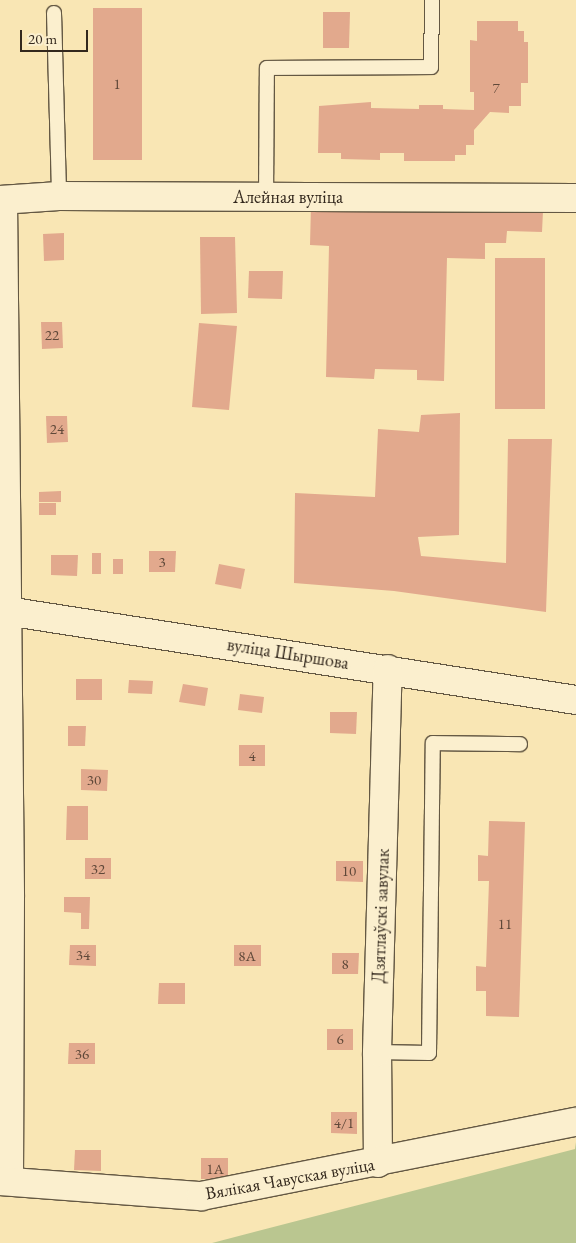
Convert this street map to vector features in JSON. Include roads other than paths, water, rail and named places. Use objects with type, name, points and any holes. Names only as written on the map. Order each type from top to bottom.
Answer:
[{"type":"street","name":"Алейная вуліца","points":[[2,200],[59,196],[576,198]]},
{"type":"street","points":[[2,200],[5,896],[4,1181]]},
{"type":"street","name":"вуліца Шыршова","points":[[3,610],[576,700]]},
{"type":"street","name":"Дзятлаўскі завулак","points":[[378,1163],[377,1052],[388,669]]},
{"type":"street","name":"Вялікая Чавуская вуліца","points":[[4,1181],[201,1196],[378,1163],[576,1122]]},
{"type":"lane","points":[[266,197],[267,68],[431,67],[432,0]]},
{"type":"lane","points":[[54,13],[59,196]]},
{"type":"lane","points":[[377,1052],[429,1053],[433,743],[520,744]]}]
